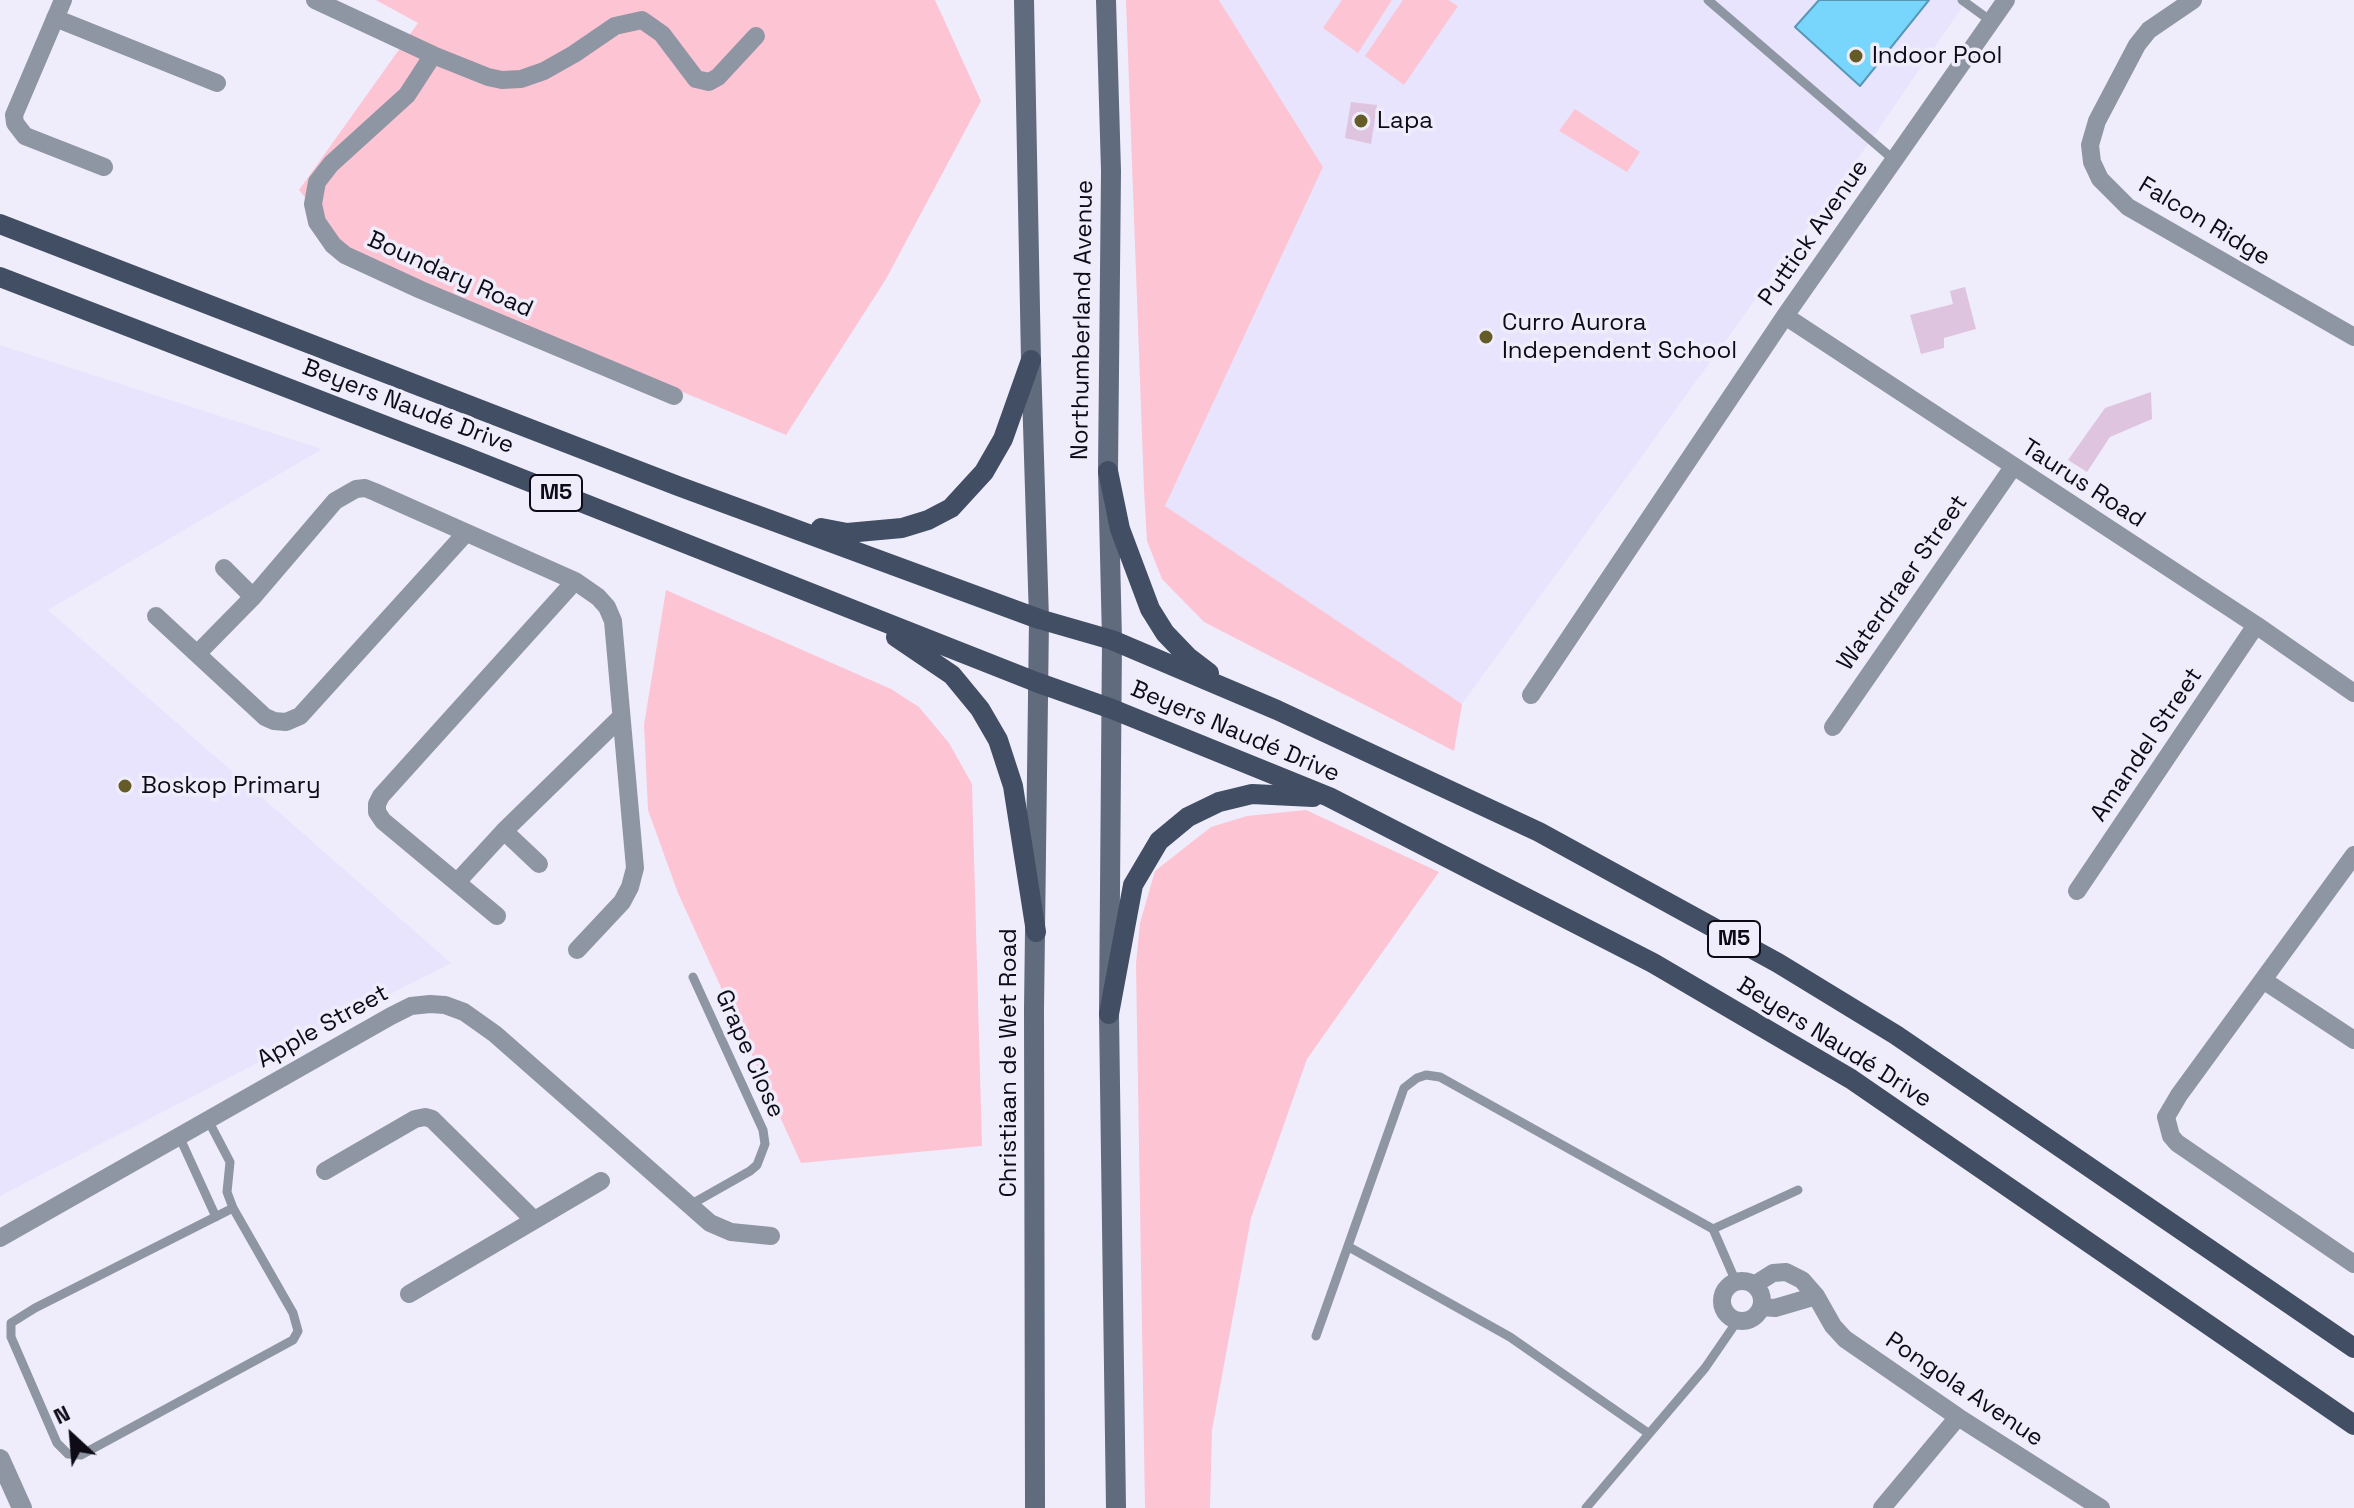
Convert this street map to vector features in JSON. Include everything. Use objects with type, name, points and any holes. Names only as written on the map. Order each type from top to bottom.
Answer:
[{"type":"main road","name":"Northumberland Avenue","points":[[1024,0],[1039,619]]},
{"type":"main road","name":"Northumberland Avenue","points":[[1106,0],[1111,171],[1108,471],[1112,640]]},
{"type":"main road","name":"Beyers Naudé Drive","points":[[0,224],[678,486],[1039,619],[1112,640],[1232,691],[1539,832],[1778,963],[1896,1035],[2354,1348]]},
{"type":"main road","name":"Beyers Naudé Drive","points":[[0,277],[1112,709],[1329,797],[1653,963],[1851,1079],[2354,1425]]},
{"type":"main road","points":[[777,522],[847,533],[902,528],[928,520],[951,508],[984,472],[1003,439],[1031,360]]},
{"type":"main road","points":[[1108,471],[1120,529],[1150,609],[1165,633],[1188,657],[1232,691]]},
{"type":"main road","points":[[856,611],[952,675],[980,709],[992,730],[1013,786],[1036,932]]},
{"type":"main road","name":"Christiaan de Wet Road","points":[[1035,1508],[1036,682],[1039,619]]},
{"type":"main road","points":[[1112,640],[1109,1014],[1116,1508]]},
{"type":"main road","points":[[1109,1014],[1133,885],[1159,841],[1188,817],[1219,802],[1252,794],[1329,797]]},
{"type":"street","points":[[63,0],[14,115],[15,123],[25,136],[104,167]]},
{"type":"street","points":[[315,0],[433,55],[502,80],[521,79],[544,71],[615,26],[642,20],[662,34],[696,79],[709,82],[718,77],[756,36]]},
{"type":"street","name":"Puttick Avenue","points":[[1531,695],[1785,316],[2006,0]]},
{"type":"street","name":"Falcon Ridge","points":[[2193,0],[2149,30],[2137,45],[2097,121],[2090,145],[2096,170],[2112,193],[2128,207],[2354,337]]},
{"type":"street","points":[[55,18],[217,83]]},
{"type":"street","name":"Boundary Road","points":[[433,55],[407,95],[331,164],[317,182],[313,204],[323,233],[345,255],[366,266],[674,396]]},
{"type":"street","name":"Taurus Road","points":[[1785,316],[2256,625],[2354,693]]},
{"type":"street","name":"Waterdraer Street","points":[[1833,727],[2013,467]]},
{"type":"street","points":[[197,654],[253,597],[335,501],[356,489],[375,492],[575,581],[598,597],[613,621],[635,868],[622,902],[577,950]]},
{"type":"street","points":[[156,616],[265,717],[286,722],[300,716],[465,534]]},
{"type":"street","points":[[224,568],[253,597]]},
{"type":"street","points":[[497,916],[383,821],[377,812],[377,804],[575,581]]},
{"type":"street","name":"Amandel Street","points":[[2077,891],[2256,625]]},
{"type":"street","points":[[458,881],[504,831],[621,717]]},
{"type":"street","points":[[504,831],[539,864]]},
{"type":"street","points":[[2354,855],[2166,1117],[2167,1127],[2177,1143],[2354,1264]]},
{"type":"street","points":[[2263,980],[2354,1040]]},
{"type":"street","name":"Apple Street","points":[[0,1238],[391,1016],[411,1006],[445,1005],[464,1012],[495,1034],[718,1228],[745,1235],[771,1236]]},
{"type":"street","points":[[325,1171],[415,1119],[425,1117],[432,1119],[534,1220]]},
{"type":"street","points":[[409,1294],[601,1181]]},
{"type":"street","name":"Pongola Avenue","points":[[1745,1284],[1773,1273],[1786,1272],[1802,1280],[1845,1339],[1958,1417],[2101,1508]]},
{"type":"street","points":[[1745,1284],[1761,1295],[1761,1307],[1753,1317],[1738,1320],[1726,1312],[1723,1300],[1726,1289],[1745,1284]]},
{"type":"street","points":[[1761,1307],[1775,1308],[1816,1296]]},
{"type":"street","points":[[1882,1508],[1958,1417]]},
{"type":"street","points":[[0,1459],[22,1508]]},
{"type":"lane","points":[[1708,0],[1894,160]]},
{"type":"lane","points":[[1962,0],[1991,21]]},
{"type":"lane","name":"Grape Close","points":[[690,1205],[750,1171],[757,1165],[765,1144],[763,1130],[693,977]]},
{"type":"lane","points":[[1316,1336],[1404,1088],[1426,1075],[1440,1077],[1713,1229],[1745,1284]]},
{"type":"lane","points":[[208,1120],[230,1162],[227,1192],[233,1208],[293,1313],[298,1331],[293,1340],[81,1455],[68,1454],[57,1443],[16,1350],[11,1337],[11,1323],[233,1208]]},
{"type":"lane","points":[[179,1136],[216,1217]]},
{"type":"lane","points":[[1713,1229],[1798,1190]]},
{"type":"lane","points":[[1349,1247],[1510,1337],[1648,1433]]},
{"type":"lane","points":[[1586,1508],[1705,1368],[1738,1320]]},
{"type":"shaded area","points":[[376,0],[935,0],[981,101],[886,279],[786,435],[351,254],[299,190],[418,23]]},
{"type":"shaded area","points":[[1126,0],[1219,0],[1323,167],[1165,506],[1462,704],[1454,751],[1204,622],[1162,579],[1147,541]]},
{"type":"shaded area","name":"Curro Aurora Independent School","points":[[1219,0],[1967,0],[1869,143],[1462,704],[1165,506],[1323,167]]},
{"type":"shaded area","points":[[1342,0],[1392,0],[1358,53],[1323,28]]},
{"type":"shaded area","points":[[1403,0],[1448,0],[1458,6],[1404,85],[1365,56]]},
{"type":"shaded area","points":[[1575,109],[1640,152],[1627,172],[1559,131]]},
{"type":"shaded area","name":"Boskop Primary","points":[[0,345],[322,449],[48,610],[451,963],[0,1196]]},
{"type":"shaded area","points":[[666,590],[891,689],[919,707],[949,743],[972,784],[982,1146],[801,1163],[678,893],[648,810],[644,725]]},
{"type":"shaded area","points":[[1306,810],[1439,872],[1307,1059],[1251,1218],[1212,1430],[1210,1508],[1145,1508],[1136,964],[1140,923],[1155,871],[1211,827],[1247,816]]},
{"type":"water","name":"Indoor Pool","points":[[1819,0],[1929,0],[1860,86],[1795,27]]},
{"type":"building","name":"Lapa","points":[[1351,102],[1377,105],[1371,144],[1345,138]]},
{"type":"building","points":[[1965,287],[1976,329],[1944,338],[1944,348],[1921,354],[1910,315],[1953,304],[1950,291]]},
{"type":"building","points":[[2151,392],[2152,419],[2110,437],[2087,472],[2068,460],[2105,408]]},
{"type":"place","name":"Indoor Pool","points":[[1856,56]]},
{"type":"place","name":"Lapa","points":[[1361,121]]},
{"type":"place","name":"Curro Aurora Independent School","points":[[1486,337]]},
{"type":"place","name":"Boskop Primary","points":[[125,786]]}]
